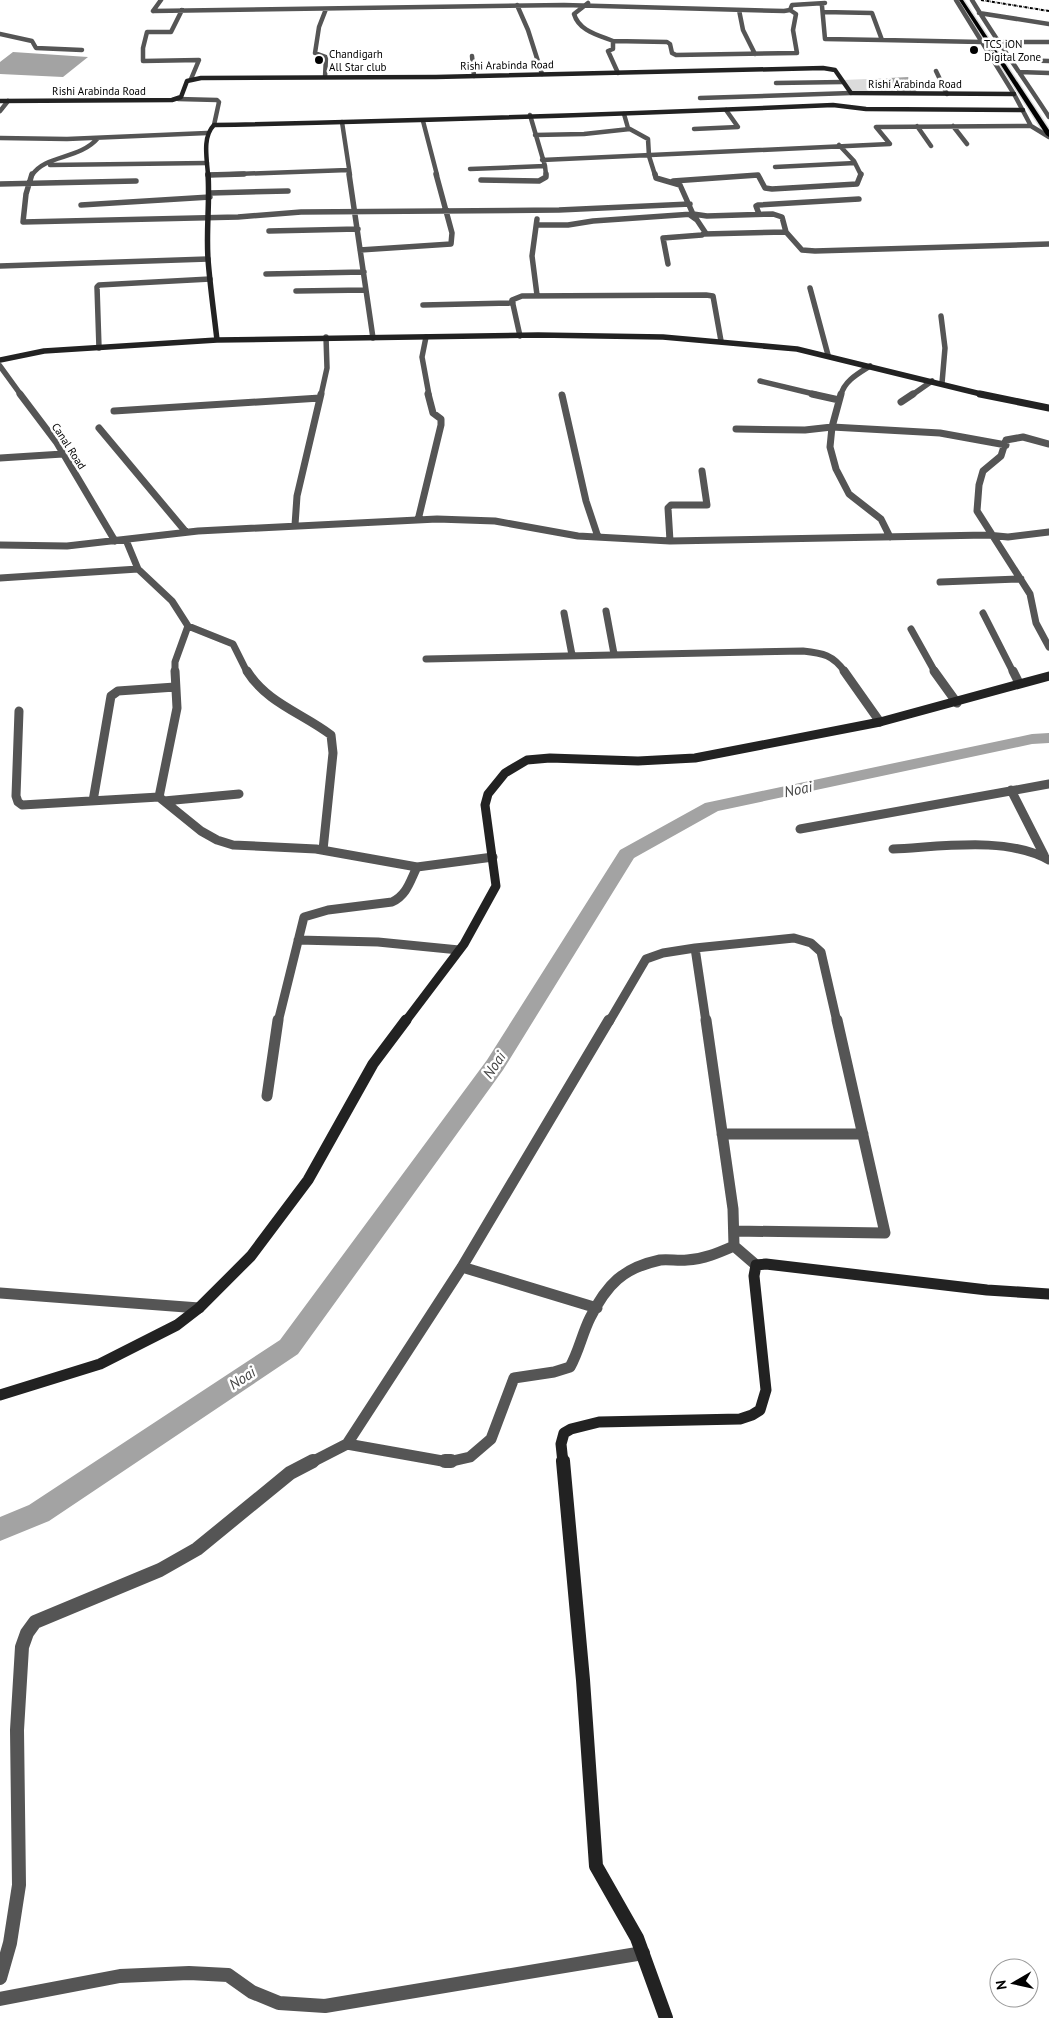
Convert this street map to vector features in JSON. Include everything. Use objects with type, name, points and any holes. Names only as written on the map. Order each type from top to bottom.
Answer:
[{"type":"main road","points":[[961,0],[1049,136]]},
{"type":"street","points":[[161,0],[152,11],[588,3],[739,10],[790,10],[796,14],[797,18],[793,30],[798,52],[792,54],[676,55],[672,53],[670,44],[667,42],[613,41],[582,27],[575,19],[574,14],[588,3]]},
{"type":"street","points":[[424,0],[426,7]]},
{"type":"street","points":[[956,0],[1014,94],[1031,126]]},
{"type":"street","points":[[972,0],[1049,117]]},
{"type":"street","points":[[826,1],[822,5],[825,40],[981,42]]},
{"type":"street","points":[[790,10],[792,6],[797,4],[826,1]]},
{"type":"street","points":[[687,8],[691,3]]},
{"type":"street","points":[[516,5],[528,30],[542,74]]},
{"type":"street","points":[[325,77],[326,57],[315,53],[319,28],[326,9]]},
{"type":"street","points":[[182,10],[171,32],[146,32],[142,48],[143,61],[200,60],[178,99],[217,100],[219,102],[214,125],[207,133],[210,195],[207,217],[208,259],[217,340]]},
{"type":"street","points":[[739,10],[743,30],[755,54]]},
{"type":"street","points":[[823,12],[872,13],[882,40]]},
{"type":"street","points":[[979,13],[1049,24]]},
{"type":"street","points":[[0,34],[32,41],[36,48],[82,50]]},
{"type":"street","points":[[613,41],[613,49],[608,51],[618,73]]},
{"type":"street","points":[[998,42],[1049,42]]},
{"type":"street","points":[[472,56],[474,76]]},
{"type":"street","points":[[1012,60],[1049,61]]},
{"type":"street","name":"Rishi Arabinda Road","points":[[191,79],[474,76],[824,68],[835,70],[842,82],[852,93],[1014,94]]},
{"type":"street","points":[[936,71],[947,94]]},
{"type":"street","points":[[1020,72],[1049,73]]},
{"type":"street","points":[[776,83],[842,82]]},
{"type":"street","points":[[700,98],[852,93]]},
{"type":"street","name":"Rishi Arabinda Road","points":[[0,101],[96,102],[178,99]]},
{"type":"street","points":[[0,111],[8,101]]},
{"type":"street","points":[[214,125],[423,121],[530,115],[624,114],[833,105],[866,109],[1023,110]]},
{"type":"street","points":[[694,129],[738,128],[726,110]]},
{"type":"street","points":[[624,114],[627,126],[648,139],[649,156],[656,178],[680,185],[690,204],[691,215],[705,232],[704,234]]},
{"type":"street","points":[[481,180],[539,181],[546,177],[545,166],[530,115]]},
{"type":"street","points":[[360,250],[450,245],[454,236],[439,195],[428,136],[423,121]]},
{"type":"street","points":[[342,122],[373,338]]},
{"type":"street","points":[[542,160],[649,156],[790,147],[890,144],[876,128],[917,126],[1031,126],[1049,136]]},
{"type":"street","points":[[917,126],[931,146]]},
{"type":"street","points":[[953,126],[967,144]]},
{"type":"street","points":[[535,135],[584,134],[630,129]]},
{"type":"street","points":[[0,138],[98,138],[207,133]]},
{"type":"street","points":[[98,138],[86,151],[36,168],[24,200],[23,222],[273,215],[301,212],[537,210],[690,204]]},
{"type":"street","points":[[667,181],[758,175],[765,188],[772,189],[852,186],[860,181],[861,174],[855,163],[839,146]]},
{"type":"street","points":[[790,147],[795,153]]},
{"type":"street","points":[[800,159],[805,165]]},
{"type":"street","points":[[42,165],[207,163]]},
{"type":"street","points":[[775,167],[855,163]]},
{"type":"street","points":[[470,168],[545,166]]},
{"type":"street","points":[[208,175],[348,170]]},
{"type":"street","points":[[0,184],[136,181]]},
{"type":"street","points":[[81,204],[210,195],[288,192]]},
{"type":"street","points":[[760,214],[756,206],[758,205],[859,200]]},
{"type":"street","points":[[537,210],[538,225],[532,256],[537,295]]},
{"type":"street","points":[[538,225],[568,225],[606,220],[691,215],[760,214],[779,215],[782,217],[786,232],[802,250],[1049,244]]},
{"type":"street","points":[[270,231],[358,228]]},
{"type":"street","points":[[668,264],[663,238],[704,234],[786,232]]},
{"type":"street","points":[[0,266],[208,259]]},
{"type":"street","points":[[266,274],[364,272]]},
{"type":"street","points":[[98,348],[97,287],[99,284],[210,279]]},
{"type":"street","points":[[810,288],[828,355]]},
{"type":"street","points":[[296,291],[366,290]]},
{"type":"street","points":[[520,336],[512,300],[515,297],[537,295],[710,295],[713,296],[721,340]]},
{"type":"street","points":[[422,305],[513,303]]},
{"type":"street","points":[[941,316],[945,348],[942,383]]},
{"type":"street","points":[[296,525],[297,496],[327,368],[326,337]]},
{"type":"street","points":[[0,360],[32,352],[217,340],[326,337],[663,337],[721,340],[797,349],[932,380],[1013,402],[1049,408]]},
{"type":"street","points":[[418,520],[438,441],[441,419],[433,413],[423,371],[422,357],[426,337]]},
{"type":"street","name":"Canal Road","points":[[0,366],[64,454],[115,541]]},
{"type":"street","points":[[870,366],[853,376],[842,390],[832,427],[830,447],[836,469],[849,494],[881,519],[890,537]]},
{"type":"street","points":[[901,402],[932,380]]},
{"type":"street","points":[[760,381],[839,400]]},
{"type":"street","points":[[562,395],[586,501],[598,537]]},
{"type":"street","points":[[114,411],[320,398]]},
{"type":"street","points":[[736,429],[805,430],[832,427],[940,433],[1006,445]]},
{"type":"street","points":[[99,428],[186,532]]},
{"type":"street","points":[[1049,444],[1023,438],[1006,440],[1001,456],[983,471],[979,485],[977,511],[1030,594],[1036,623],[1049,647]]},
{"type":"street","points":[[0,458],[64,454]]},
{"type":"street","points":[[670,541],[668,508],[671,505],[707,505],[702,471]]},
{"type":"street","points":[[0,546],[67,546],[186,532],[418,520],[495,520],[539,530],[598,537],[670,541],[1008,537],[1049,532]]},
{"type":"street","points":[[126,540],[138,569],[172,601],[188,626],[233,644],[243,668],[255,683],[293,713],[322,728],[331,735],[333,753],[323,850]]},
{"type":"street","points":[[0,578],[138,569]]},
{"type":"street","points":[[940,582],[1021,579]]},
{"type":"street","points":[[606,611],[614,654]]},
{"type":"street","points":[[564,613],[572,655]]},
{"type":"street","points":[[983,613],[1019,683]]},
{"type":"street","points":[[162,799],[177,708],[175,662],[188,626]]},
{"type":"street","points":[[911,629],[934,671],[957,703]]},
{"type":"street","points":[[426,659],[614,654],[822,653],[838,662],[880,722]]},
{"type":"street","points":[[0,1395],[100,1364],[177,1325],[199,1308],[251,1256],[308,1180],[373,1064],[459,950],[496,886],[485,805],[488,794],[505,773],[527,760],[550,758],[638,761],[695,758],[880,722],[957,703],[1019,683],[1049,676]]},
{"type":"street","points":[[93,801],[111,696],[118,691],[175,687]]},
{"type":"street","points":[[19,710],[16,796],[18,802],[27,806],[239,794]]},
{"type":"street","points":[[800,829],[1049,784]]},
{"type":"street","points":[[1011,790],[1046,857]]},
{"type":"street","points":[[162,799],[201,831],[217,840],[233,845],[323,850],[417,867],[493,856]]},
{"type":"street","points":[[893,849],[1003,846],[1027,849],[1046,857]]},
{"type":"street","points":[[267,1096],[277,1025],[304,917],[314,911],[331,908],[390,902],[399,898],[407,890],[417,867]]},
{"type":"street","points":[[0,1978],[10,1943],[19,1885],[17,1730],[22,1647],[28,1629],[35,1622],[160,1570],[197,1549],[290,1473],[347,1444],[462,1268],[646,958],[695,948],[794,938],[811,943],[821,952],[885,1233],[734,1231]]},
{"type":"street","points":[[298,940],[341,939],[459,950]]},
{"type":"street","points":[[695,948],[733,1209],[734,1246],[756,1265],[766,1264],[987,1290],[1049,1294]]},
{"type":"street","points":[[722,1134],[863,1134]]},
{"type":"street","points":[[347,1444],[448,1462],[470,1457],[491,1438],[514,1378],[554,1372],[570,1367],[577,1355],[590,1318],[613,1281],[633,1268],[662,1260],[687,1260],[711,1256],[734,1246]]},
{"type":"street","points":[[666,2018],[637,1938],[596,1866],[583,1680],[561,1444],[564,1433],[571,1429],[599,1422],[740,1419],[757,1414],[763,1407],[766,1390],[754,1276],[756,1265]]},
{"type":"street","points":[[462,1268],[597,1308]]},
{"type":"street","points":[[0,1293],[199,1308]]},
{"type":"street","points":[[0,1999],[120,1976],[189,1973],[228,1975],[252,1992],[279,2003],[325,2006],[643,1953]]},
{"type":"shaded area","points":[[13,52],[88,57],[63,77],[0,74],[0,62]]},
{"type":"shaded area","points":[[908,77],[917,92],[898,92],[889,78]]},
{"type":"shaded area","points":[[889,78],[896,92],[853,92],[843,80]]},
{"type":"waterway","name":"Noai","points":[[0,1529],[39,1513],[289,1347],[495,1065],[627,854],[712,807],[1032,739],[1049,738]]},
{"type":"railway","points":[[981,0],[1049,11]]},
{"type":"place","name":"TCS iON Digital Zone","points":[[974,50]]},
{"type":"place","name":"Chandigarh All Star club","points":[[319,60]]}]
